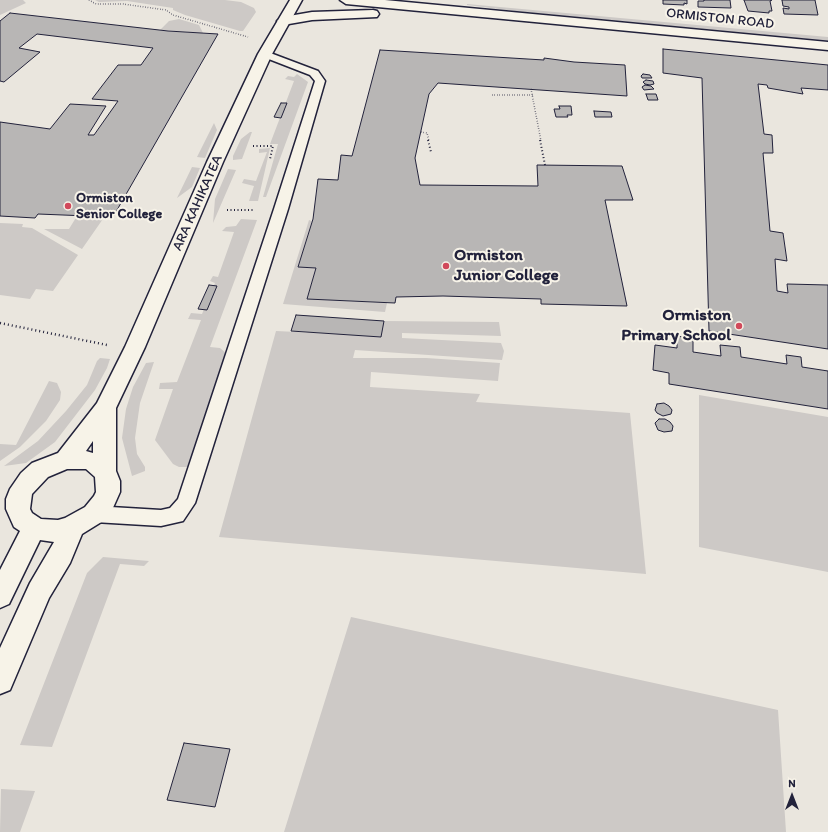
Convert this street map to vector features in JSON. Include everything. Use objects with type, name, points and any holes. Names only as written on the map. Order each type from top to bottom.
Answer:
[{"type":"main road","name":"ARA KAHIKATEA","points":[[66,460],[105,408],[135,347],[215,162],[266,54],[296,0]]},
{"type":"main road","name":"ORMISTON ROAD","points":[[346,0],[472,6],[751,26]]},
{"type":"main road","points":[[283,21],[312,16],[472,6]]},
{"type":"main road","name":"ORMISTON ROAD","points":[[472,6],[828,46]]},
{"type":"main road","name":"ARA KAHIKATEA","points":[[104,471],[105,408]]},
{"type":"main road","points":[[66,460],[89,461],[104,471],[108,481],[108,492],[104,503],[94,514],[72,527],[58,531],[45,531],[34,528],[23,520],[18,509],[18,499],[22,489],[40,470],[66,460]]},
{"type":"main road","points":[[0,680],[39,591],[61,555],[72,527]]},
{"type":"main road","points":[[0,596],[34,528]]},
{"type":"lane","points":[[94,514],[161,518],[176,515],[186,502],[281,209],[320,82],[314,72],[266,54]]},
{"type":"path","points":[[89,0],[96,4],[123,4],[166,10],[173,15],[249,37]]},
{"type":"path","points":[[531,90],[545,165]]},
{"type":"path","points":[[492,95],[533,95]]},
{"type":"path","points":[[421,132],[427,133],[431,152]]},
{"type":"path","points":[[253,146],[273,146],[270,160]]},
{"type":"path","points":[[227,210],[259,210]]},
{"type":"path","points":[[0,324],[113,346]]},
{"type":"shaded area","points":[[0,0],[23,0],[26,3],[0,15]]},
{"type":"shaded area","points":[[95,0],[225,0],[241,2],[254,8],[256,12],[243,31],[240,31],[185,15],[173,10],[173,8],[127,1],[99,2]]},
{"type":"shaded area","points":[[467,4],[828,37],[828,41],[515,11]]},
{"type":"shaded area","points":[[179,19],[199,25],[203,33],[160,30],[169,21]]},
{"type":"shaded area","points":[[297,74],[308,82],[266,197],[263,197],[278,144],[270,144],[294,81],[285,79],[288,76],[294,77]]},
{"type":"shaded area","points":[[214,123],[217,130],[205,158],[197,157]]},
{"type":"shaded area","points":[[252,132],[242,159],[233,160],[233,156],[241,139]]},
{"type":"shaded area","points":[[270,148],[258,201],[249,201],[254,186],[242,183],[244,179],[256,181],[267,152],[259,153],[259,149]]},
{"type":"shaded area","points":[[192,167],[200,168],[192,187],[177,198]]},
{"type":"shaded area","points":[[228,169],[236,170],[213,223],[215,199]]},
{"type":"shaded area","points":[[77,216],[105,216],[82,249],[44,229],[69,229]]},
{"type":"shaded area","points":[[241,219],[257,220],[210,347],[220,348],[227,354],[190,467],[179,467],[173,464],[155,440],[173,389],[159,389],[160,383],[177,382],[201,320],[188,319],[191,313],[202,314],[215,283],[210,281],[213,276],[218,277],[234,232],[222,231],[226,227],[236,226]]},
{"type":"shaded area","points":[[309,220],[312,221],[298,267],[316,268],[307,299],[387,303],[385,312],[283,304]]},
{"type":"shaded area","points":[[0,223],[23,224],[22,227],[32,228],[78,255],[53,291],[36,289],[30,299],[0,295]]},
{"type":"shaded area","points":[[384,321],[499,322],[501,336],[402,333],[402,338],[501,343],[504,351],[502,360],[355,350],[353,358],[426,358],[500,363],[498,381],[371,372],[370,387],[480,394],[476,402],[630,413],[646,574],[219,537],[276,331],[381,336]]},
{"type":"shaded area","points":[[100,358],[110,359],[107,368],[95,390],[55,442],[26,463],[4,466],[38,441],[66,411],[87,385],[97,361]]},
{"type":"shaded area","points":[[154,362],[140,403],[135,438],[137,454],[145,467],[145,471],[132,476],[122,438],[126,409],[133,387],[146,363]]},
{"type":"shaded area","points":[[49,381],[57,383],[61,392],[60,400],[46,421],[20,447],[0,461],[0,444],[16,445]]},
{"type":"shaded area","points":[[699,395],[828,417],[828,572],[699,547]]},
{"type":"shaded area","points":[[103,557],[149,561],[144,566],[120,564],[52,747],[20,745],[87,573]]},
{"type":"shaded area","points":[[351,617],[778,710],[786,832],[284,832]]},
{"type":"shaded area","points":[[1,789],[35,791],[20,832],[0,832]]},
{"type":"building","points":[[663,0],[687,0],[687,4],[663,4]]},
{"type":"building","points":[[730,0],[731,8],[698,7],[698,1]]},
{"type":"building","points":[[744,0],[772,0],[770,1],[772,11],[769,11],[769,13],[748,11]]},
{"type":"building","points":[[782,0],[815,0],[818,15],[784,14],[783,8],[789,9],[789,7],[783,6]]},
{"type":"building","points":[[10,13],[168,31],[218,34],[113,217],[38,214],[35,218],[0,216],[0,122],[50,129],[70,104],[106,106],[88,135],[94,135],[118,101],[92,99],[118,65],[141,65],[153,48],[37,34],[19,48],[40,52],[4,82],[0,81],[0,21]]},
{"type":"building","points":[[663,49],[828,65],[828,90],[801,88],[803,94],[768,88],[767,85],[758,84],[764,134],[772,135],[773,153],[763,153],[770,231],[783,233],[787,261],[775,259],[777,291],[788,293],[787,284],[828,285],[828,349],[709,331],[702,78],[663,73]]},
{"type":"building","points":[[380,50],[544,60],[544,58],[574,62],[625,65],[627,96],[438,83],[429,94],[415,158],[420,185],[538,186],[537,165],[622,166],[633,200],[605,200],[627,306],[541,304],[541,299],[443,296],[396,297],[395,303],[307,299],[316,268],[298,267],[313,219],[318,179],[338,180],[341,155],[352,156]]},
{"type":"building","points":[[643,74],[650,75],[652,78],[642,78],[641,76]]},
{"type":"building","points":[[646,80],[653,81],[654,84],[645,84],[643,82]]},
{"type":"building","points":[[645,85],[651,86],[654,89],[644,90],[642,87]]},
{"type":"building","points":[[646,94],[656,94],[658,100],[648,100]]},
{"type":"building","points":[[281,103],[287,103],[281,118],[274,117]]},
{"type":"building","points":[[559,106],[571,106],[572,115],[567,115],[568,117],[556,117],[554,109],[560,109]]},
{"type":"building","points":[[594,111],[611,112],[612,117],[595,117]]},
{"type":"building","points":[[209,285],[217,286],[207,310],[198,309]]},
{"type":"building","points":[[296,315],[384,321],[381,337],[291,331]]},
{"type":"building","points":[[677,336],[693,339],[693,352],[721,356],[720,345],[740,347],[741,357],[787,364],[786,355],[801,357],[802,367],[828,371],[828,409],[669,384],[669,373],[653,370],[655,345],[677,348]]},
{"type":"building","points":[[664,403],[669,406],[672,410],[671,414],[663,416],[657,413],[655,410],[657,404]]},
{"type":"building","points":[[659,419],[665,419],[670,422],[673,426],[672,431],[664,432],[658,430],[655,423]]},
{"type":"building","points":[[184,743],[230,749],[215,807],[167,800]]},
{"type":"place","name":"Ormiston Senior College","points":[[68,206]]},
{"type":"place","name":"Ormiston Junior College","points":[[446,266]]},
{"type":"place","name":"Ormiston Primary School","points":[[739,326]]}]
